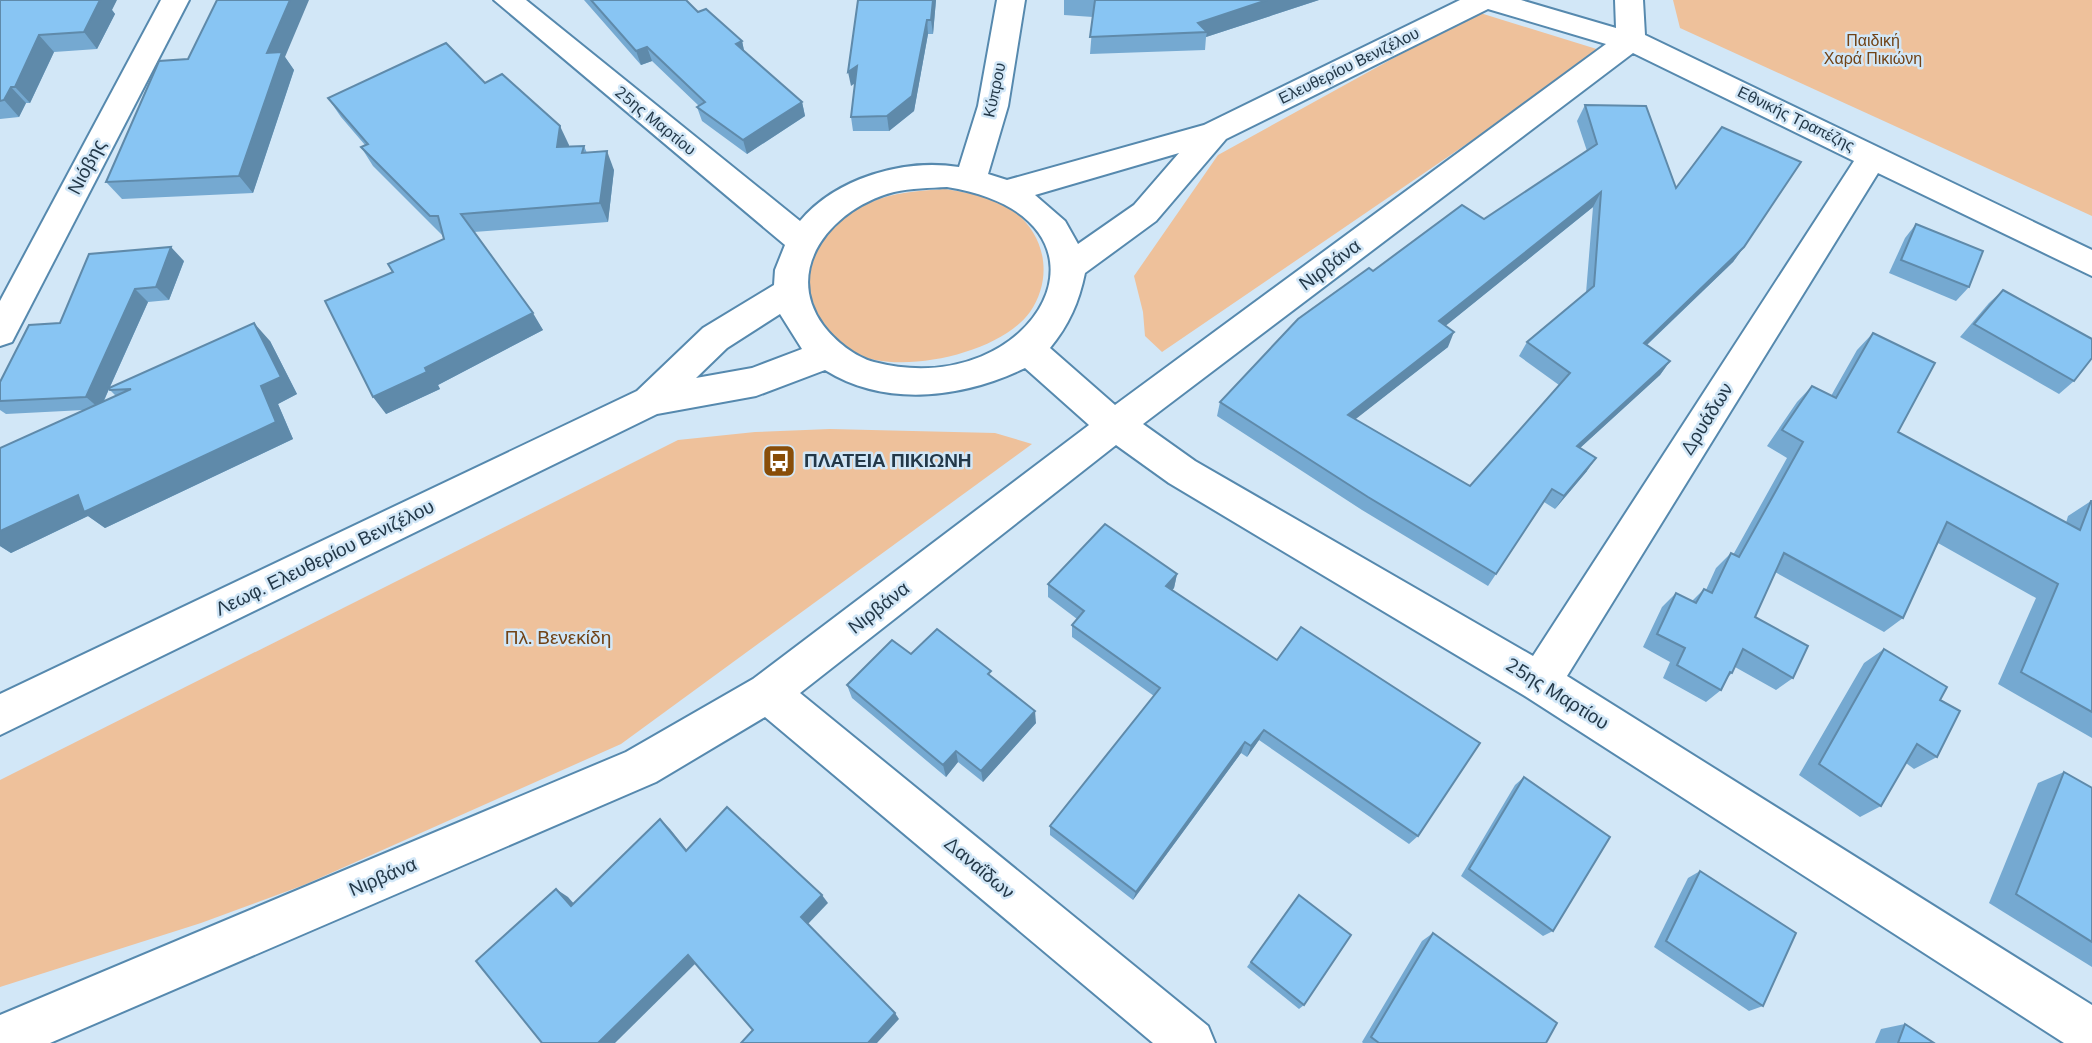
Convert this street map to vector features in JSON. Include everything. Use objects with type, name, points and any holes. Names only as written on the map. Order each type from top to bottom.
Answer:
[{"type":"street","name":"Νιόβης","points":[[0,333],[175,0]]},
{"type":"street","name":"25ης Μαρτίου","points":[[508,0],[802,241]]},
{"type":"street","name":"Κύπρου","points":[[971,178],[993,106],[1011,0]]},
{"type":"street","name":"Ελευθερίου Βενιζέλου","points":[[1008,191],[1215,132],[1483,0]]},
{"type":"street","name":"Εθνικής Τραπέζης","points":[[1491,0],[1595,33],[1631,40],[2092,264]]},
{"type":"street","points":[[1629,0],[1631,40]]},
{"type":"street","name":"Νιρβάνα","points":[[0,1040],[640,767],[768,694],[1115,425],[1631,40]]},
{"type":"street","name":"Ελευθερίου Βενιζέλου","points":[[1067,269],[1145,213],[1215,132]]},
{"type":"street","name":"Δρυάδων","points":[[1541,682],[1873,156]]},
{"type":"street","points":[[911,177],[971,178],[1008,191],[1031,205],[1050,224],[1062,245],[1067,269],[1064,297],[1050,324],[1027,348],[1002,364],[973,375],[932,382],[880,377],[851,368],[827,354],[801,326],[789,292],[791,266],[802,241],[820,218],[847,198],[878,185],[911,177]]},
{"type":"street","points":[[650,401],[715,338],[789,292]]},
{"type":"street","name":"25ης Μαρτίου","points":[[1027,348],[1115,425],[1182,472],[1541,682],[2080,1031]]},
{"type":"street","points":[[650,401],[756,382],[827,354]]},
{"type":"street","name":"Λεωφ. Ελευθερίου Βενιζέλου","points":[[0,715],[650,401]]},
{"type":"street","name":"Δαναΐδων","points":[[768,694],[1191,1043]]},
{"type":"green space","name":"Παιδική Χαρά Πικιώνη","points":[[1673,0],[2092,0],[2092,216],[1680,28]]},
{"type":"green space","points":[[1477,12],[1603,51],[1162,352],[1145,336],[1143,312],[1134,276],[1218,155]]},
{"type":"green space","points":[[945,189],[999,203],[1015,212],[1034,233],[1043,259],[1044,272],[1042,286],[1030,312],[1016,327],[996,339],[948,357],[896,362],[873,360],[847,349],[826,330],[810,304],[804,280],[811,256],[829,232],[857,209],[888,196]]},
{"type":"green space","name":"Πλ. Βενεκίδη","points":[[830,429],[995,433],[1032,444],[621,744],[304,885],[201,923],[0,987],[0,780],[678,440],[755,432]]},
{"type":"building","points":[[0,0],[100,0],[84,32],[39,35],[15,87],[11,87],[4,100],[0,101]]},
{"type":"building","points":[[217,0],[290,0],[267,53],[282,52],[239,176],[106,182],[159,61],[188,59]]},
{"type":"building","points":[[591,0],[686,0],[698,12],[706,9],[742,41],[736,44],[802,102],[743,140],[697,107],[705,102],[647,47],[636,51]]},
{"type":"building","points":[[858,0],[933,0],[931,20],[927,20],[912,96],[887,116],[851,117],[857,66],[848,72]]},
{"type":"building","points":[[1095,0],[1267,0],[1198,23],[1207,32],[1090,37]]},
{"type":"building","points":[[446,43],[485,83],[502,74],[560,126],[557,147],[584,146],[582,153],[607,151],[600,203],[461,214],[533,313],[425,368],[427,372],[373,397],[325,301],[393,272],[388,264],[444,239],[438,216],[430,216],[361,147],[368,144],[328,98]]},
{"type":"building","points":[[1585,105],[1646,106],[1676,188],[1722,127],[1801,162],[1744,247],[1644,343],[1670,361],[1577,446],[1596,458],[1564,496],[1552,489],[1496,574],[1368,497],[1220,402],[1298,319],[1369,268],[1373,271],[1462,205],[1484,219],[1597,144]],"holes":[[[1601,192],[1594,286],[1527,342],[1570,373],[1470,486],[1348,415],[1454,332],[1439,321]]]},
{"type":"building","points":[[1916,224],[1983,251],[1969,287],[1901,260]]},
{"type":"building","points":[[171,247],[156,287],[135,289],[86,397],[0,401],[0,382],[29,325],[60,323],[89,254]]},
{"type":"building","points":[[2003,290],[2092,339],[2092,358],[2074,381],[1974,324]]},
{"type":"building","points":[[254,323],[281,377],[261,386],[276,422],[84,512],[78,495],[0,531],[0,448],[131,389],[109,388]]},
{"type":"building","points":[[1873,333],[1935,363],[1898,432],[2080,530],[2092,501],[2092,712],[2021,672],[2058,584],[1947,522],[1903,618],[1784,553],[1755,617],[1808,646],[1793,678],[1743,649],[1721,690],[1677,665],[1685,648],[1657,634],[1676,593],[1696,603],[1704,589],[1712,593],[1731,553],[1739,557],[1803,442],[1782,430],[1812,386],[1836,398]]},
{"type":"building","points":[[1105,524],[1177,574],[1166,586],[1277,660],[1301,627],[1480,743],[1418,836],[1264,730],[1251,746],[1245,742],[1136,892],[1050,826],[1160,688],[1072,625],[1084,611],[1048,584]]},
{"type":"building","points":[[937,629],[991,671],[988,674],[1035,711],[981,771],[956,751],[943,765],[847,685],[892,640],[911,654]]},
{"type":"building","points":[[1884,649],[1947,687],[1940,700],[1960,711],[1937,757],[1917,744],[1881,806],[1819,764]]},
{"type":"building","points":[[2064,772],[2092,788],[2092,942],[2016,894]]},
{"type":"building","points":[[1524,777],[1610,837],[1553,931],[1469,869]]},
{"type":"building","points":[[727,807],[822,895],[801,917],[895,1013],[868,1043],[741,1043],[753,1030],[688,955],[598,1043],[542,1043],[476,961],[556,889],[571,906],[660,819],[686,851]]},
{"type":"building","points":[[1700,871],[1796,933],[1763,1006],[1666,941]]},
{"type":"building","points":[[1299,895],[1351,935],[1304,1005],[1251,962]]},
{"type":"building","points":[[1433,933],[1557,1023],[1546,1043],[1379,1043],[1371,1037]]},
{"type":"building","points":[[1905,1024],[1934,1043],[1898,1043]]},
{"type":"place","name":"ΠΛΑΤΕΙΑ ΠΙΚΙΩΝΗ","points":[[779,461]]}]
